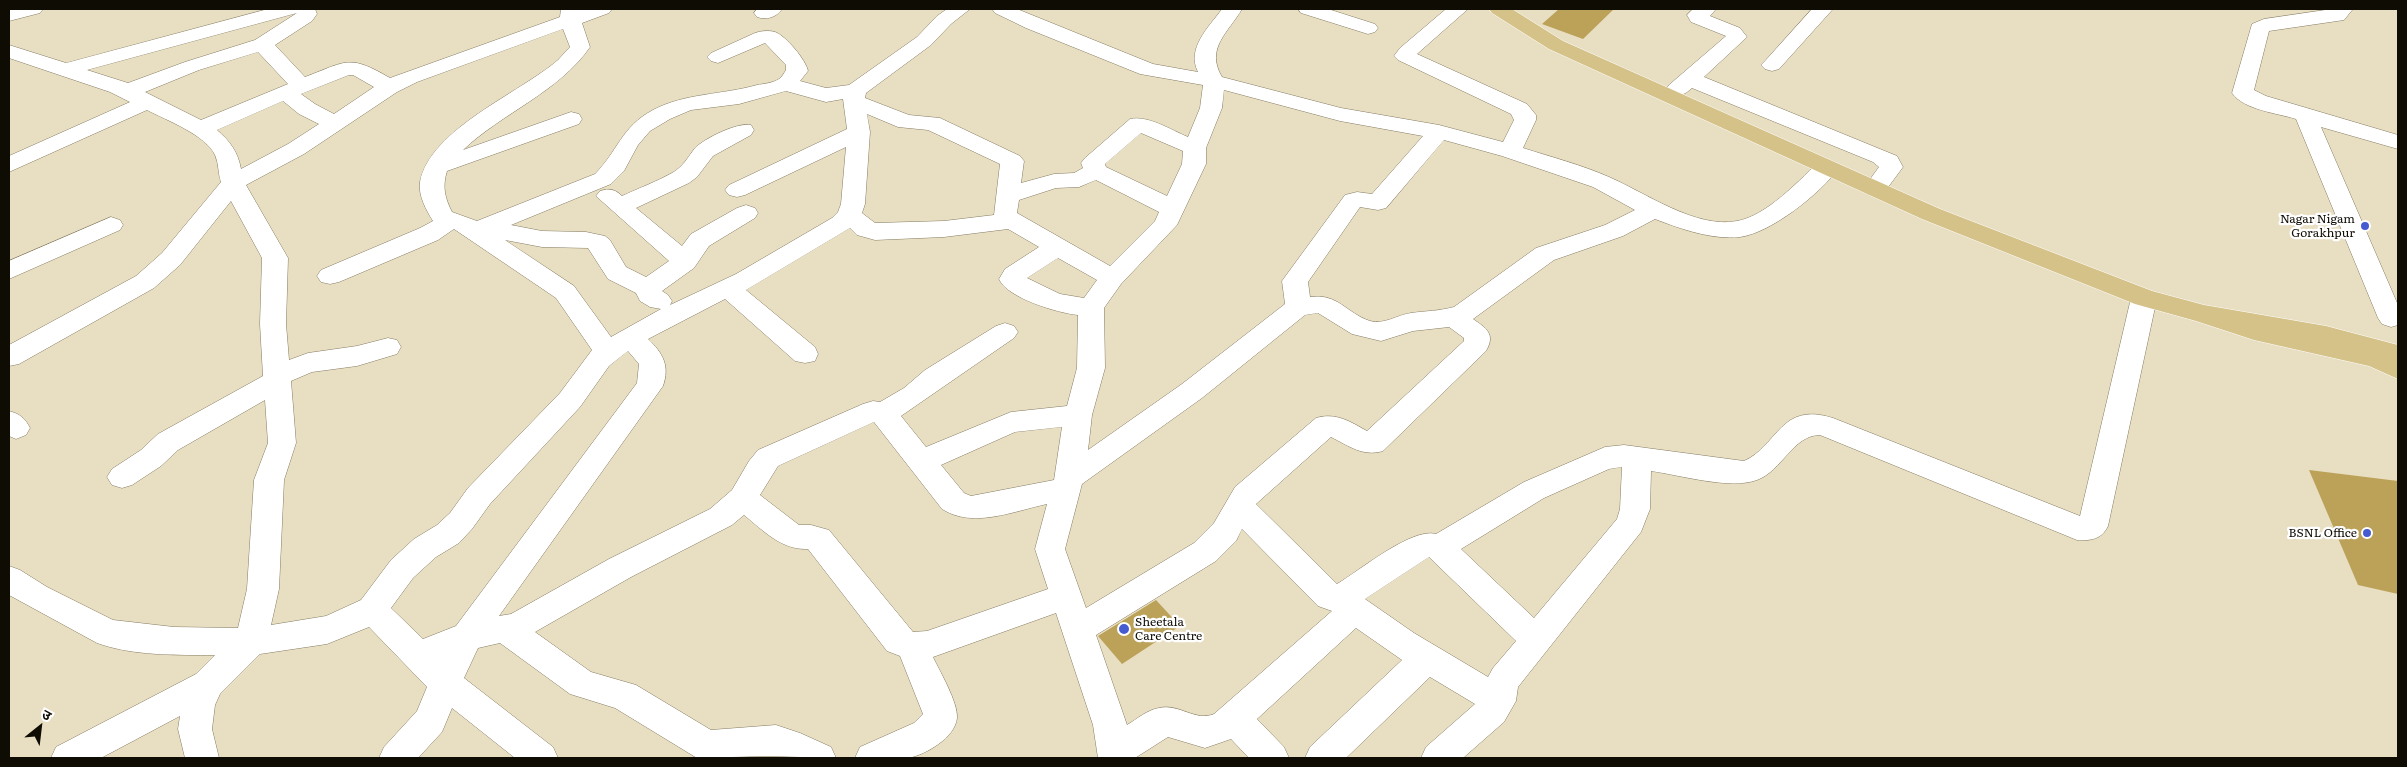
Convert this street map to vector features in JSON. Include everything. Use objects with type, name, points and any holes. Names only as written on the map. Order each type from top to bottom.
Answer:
[{"type":"main road","points":[[1499,9],[1556,45],[1931,214],[2144,298],[2204,314],[2254,331],[2376,358],[2398,369]]},
{"type":"main road","points":[[2204,314],[2248,319],[2370,345],[2398,354]]},
{"type":"street","points":[[9,16],[33,9]]},
{"type":"street","points":[[68,70],[113,54],[209,32],[289,9]]},
{"type":"street","points":[[9,165],[192,66],[262,44],[305,17],[307,14],[305,9]]},
{"type":"street","points":[[9,357],[105,306],[145,282],[171,259],[234,183],[296,149],[389,87],[409,77],[571,14],[602,9]]},
{"type":"street","points":[[854,96],[924,41],[944,20],[960,9]]},
{"type":"street","points":[[1002,9],[1148,69],[1214,81],[1340,114],[1439,132],[1510,151],[1601,182],[1652,209],[1686,222],[1716,228],[1740,229],[1766,218],[1795,198],[1826,168]]},
{"type":"street","points":[[1030,22],[1056,9]]},
{"type":"street","points":[[1232,9],[1206,47],[1204,58],[1207,69],[1214,81],[1211,108],[1195,148],[1194,164],[1173,210],[1165,225],[1112,278],[1091,307],[1091,368],[1078,415],[1067,484],[1050,549],[1110,725],[1115,755],[1160,722],[1168,721],[1203,734],[1214,732],[1234,718],[1347,604],[1423,545],[1440,546],[1525,627],[1533,637],[1533,643]]},
{"type":"street","points":[[1308,9],[1368,28]]},
{"type":"street","points":[[1458,9],[1407,52],[1405,56],[1519,108],[1525,115],[1525,120],[1510,151]]},
{"type":"street","points":[[1668,97],[1737,37],[1733,32],[1698,18],[1697,15],[1706,9]]},
{"type":"street","points":[[1772,65],[1823,9]]},
{"type":"street","points":[[2343,9],[2337,16],[2264,25],[2259,28],[2243,93],[2258,101],[2398,142]]},
{"type":"street","points":[[396,758],[430,720],[467,636],[529,548],[649,386],[655,373],[655,365],[619,344],[565,292],[466,225],[443,218],[432,196],[432,180],[441,160],[476,125],[563,67],[580,47],[571,14]]},
{"type":"street","points":[[718,57],[762,37],[770,38],[796,64],[797,72],[786,84]]},
{"type":"street","points":[[262,44],[307,109],[336,123]]},
{"type":"street","points":[[9,51],[138,96],[201,129],[219,143],[227,156],[234,183],[275,258],[273,324],[282,443],[269,480],[263,589],[251,642],[208,684],[68,758]]},
{"type":"street","points":[[201,129],[293,89],[353,67],[389,87]]},
{"type":"street","points":[[1689,79],[1881,157],[1891,167],[1875,189]]},
{"type":"street","points":[[474,231],[594,183],[611,173],[633,135],[642,126],[662,114],[686,104],[739,97],[786,84],[826,95],[854,96],[906,122],[932,123],[1008,158],[1013,164],[1005,213],[1012,221],[1112,278]]},
{"type":"street","points":[[9,579],[36,596],[108,633],[174,641],[251,642],[327,630],[351,621],[372,609],[402,569],[425,548],[448,534],[479,496],[570,400],[619,344],[677,312],[728,288],[784,258],[840,223],[849,215],[853,204],[859,132],[854,96]]},
{"type":"street","points":[[2306,115],[2391,318]]},
{"type":"street","points":[[438,167],[571,119]]},
{"type":"street","points":[[1173,210],[1096,172],[1093,162],[1138,124],[1195,148]]},
{"type":"street","points":[[620,206],[682,178],[705,151],[743,130]]},
{"type":"street","points":[[648,288],[685,262],[695,244],[742,201],[859,132]]},
{"type":"street","points":[[1298,307],[1294,289],[1298,275],[1353,200],[1378,203],[1439,132]]},
{"type":"street","points":[[1008,195],[1054,180],[1079,180],[1096,172]]},
{"type":"street","points":[[594,183],[685,262]]},
{"type":"street","points":[[420,655],[467,636],[506,630],[529,621],[620,568],[721,517],[743,498],[768,458],[873,411],[883,413],[921,461],[961,506],[971,508],[1067,484],[1192,391],[1298,307],[1322,304],[1362,328],[1381,332],[1411,322],[1454,318],[1545,254],[1558,248],[1627,227],[1652,209]]},
{"type":"street","points":[[849,215],[866,229],[875,232],[944,229],[1012,221]]},
{"type":"street","points":[[330,276],[429,234],[452,220]]},
{"type":"street","points":[[9,271],[111,225]]},
{"type":"street","points":[[474,231],[499,231],[542,239],[596,242],[601,246],[617,273],[648,288]]},
{"type":"street","points":[[1057,247],[1014,275],[1013,282],[1062,305],[1091,307]]},
{"type":"street","points":[[648,288],[649,295],[677,312]]},
{"type":"street","points":[[728,288],[805,354]]},
{"type":"street","points":[[1440,546],[1534,490],[1605,458],[1624,456],[1747,472],[1757,467],[1801,426],[1812,423],[1823,425],[2077,528],[2087,529],[2093,526],[2144,298]]},
{"type":"street","points":[[1078,629],[1205,552],[1225,532],[1246,495],[1326,426],[1334,425],[1362,441],[1373,443],[1477,344],[1478,336],[1454,318]]},
{"type":"street","points":[[883,413],[914,395],[935,377],[1005,332]]},
{"type":"street","points":[[122,477],[151,458],[168,442],[277,378],[308,363],[357,356],[388,347]]},
{"type":"street","points":[[921,461],[1011,422],[1078,415]]},
{"type":"street","points":[[1438,758],[1492,711],[1499,701],[1503,681],[1630,524],[1635,509],[1637,458]]},
{"type":"street","points":[[743,498],[792,536],[798,538],[805,535],[818,539],[899,641],[912,646],[927,645],[1066,596]]},
{"type":"street","points":[[1240,506],[1329,597],[1347,604],[1427,658],[1499,701]]},
{"type":"street","points":[[372,609],[420,655],[445,683],[541,758]]},
{"type":"street","points":[[506,630],[582,684],[624,695],[706,746],[721,747],[771,741],[784,742],[819,758]]},
{"type":"street","points":[[872,758],[926,734],[940,719],[939,708],[912,646]]},
{"type":"street","points":[[1322,758],[1427,658]]},
{"type":"street","points":[[202,758],[195,729],[195,718],[198,704],[208,684]]},
{"type":"street","points":[[1234,718],[1272,758]]},
{"type":"building","points":[[1559,9],[1614,9],[1583,39],[1542,24]]},
{"type":"building","name":"BSNL Office","points":[[2309,470],[2398,481],[2398,594],[2358,585]]},
{"type":"building","points":[[1156,600],[1180,626],[1122,664],[1098,636]]},
{"type":"place","name":"Nagar Nigam Gorakhpur","points":[[2365,226]]},
{"type":"place","name":"BSNL Office","points":[[2367,533]]},
{"type":"place","name":"Sheetala Care Centre","points":[[1124,629]]}]
